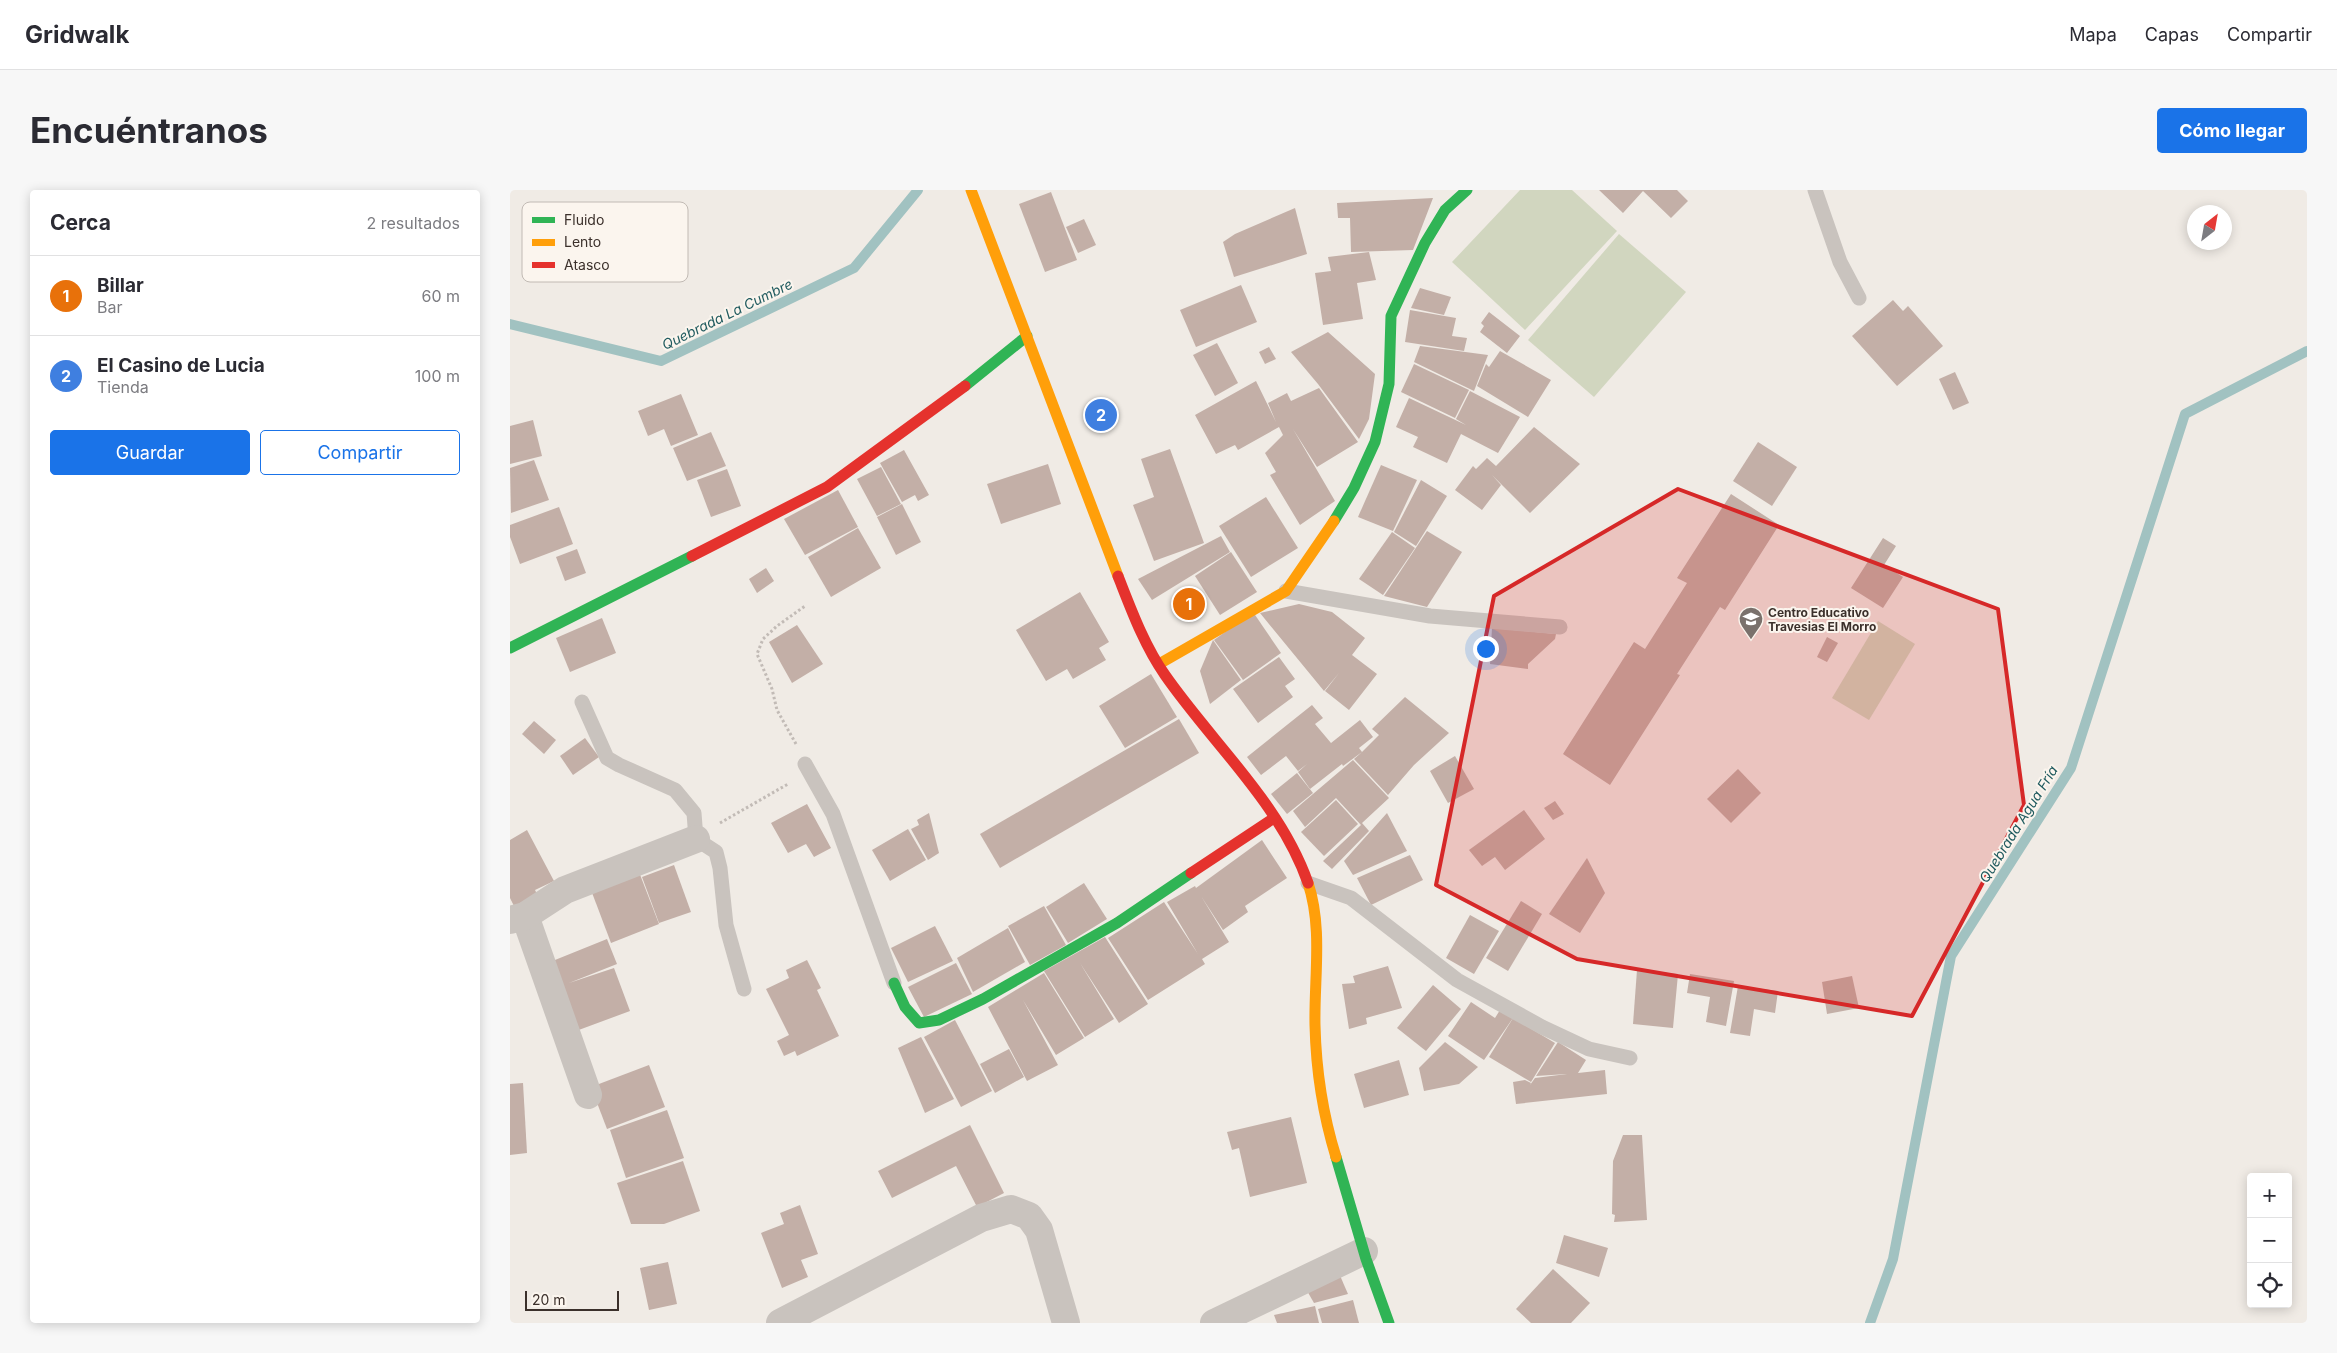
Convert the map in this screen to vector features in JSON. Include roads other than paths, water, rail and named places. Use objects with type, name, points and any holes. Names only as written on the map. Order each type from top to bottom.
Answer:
[{"type":"street","points":[[971,190],[1136,622],[1158,664],[1188,707],[1240,770],[1274,818],[1298,856],[1308,882],[1314,902],[1316,921],[1315,1026],[1319,1076],[1331,1140],[1352,1205],[1364,1251],[1389,1323]]},
{"type":"street","points":[[1158,664],[1286,591],[1354,488],[1375,442],[1389,384],[1391,316],[1425,243],[1445,210],[1467,190]]},
{"type":"street","points":[[510,648],[827,486],[990,367],[1027,336]]},
{"type":"street","points":[[894,983],[905,1007],[919,1023],[939,1020],[984,999],[1117,923],[1274,818]]},
{"type":"street","points":[[588,1095],[518,918],[565,890],[696,838]]},
{"type":"street","points":[[780,1323],[981,1218],[1011,1209],[1029,1216],[1039,1230],[1066,1323]]},
{"type":"street","points":[[1214,1323],[1364,1251]]},
{"type":"lane","points":[[1815,190],[1840,262],[1859,298]]},
{"type":"lane","points":[[1286,591],[1430,616],[1560,627]]},
{"type":"lane","points":[[582,702],[607,758],[618,766],[675,790],[694,813],[696,838],[716,852],[720,868],[726,925],[744,989]]},
{"type":"lane","points":[[805,764],[833,814],[894,983]]},
{"type":"lane","points":[[1308,882],[1352,898],[1457,980],[1542,1027],[1589,1049],[1630,1058]]},
{"type":"waterway","name":"Quebrada La Cumbre","points":[[510,324],[661,361],[854,268],[918,190]]},
{"type":"waterway","name":"Quebrada Agua Fría","points":[[1870,1323],[1893,1259],[1951,956],[2071,768],[2185,414],[2307,351]]},
{"type":"place","name":"El Casino de Lucia","points":[[1101,415]]},
{"type":"place","name":"Billar","points":[[1189,604]]},
{"type":"place","name":"Centro Educativo Travesias El Morro","points":[[1751,640]]}]
